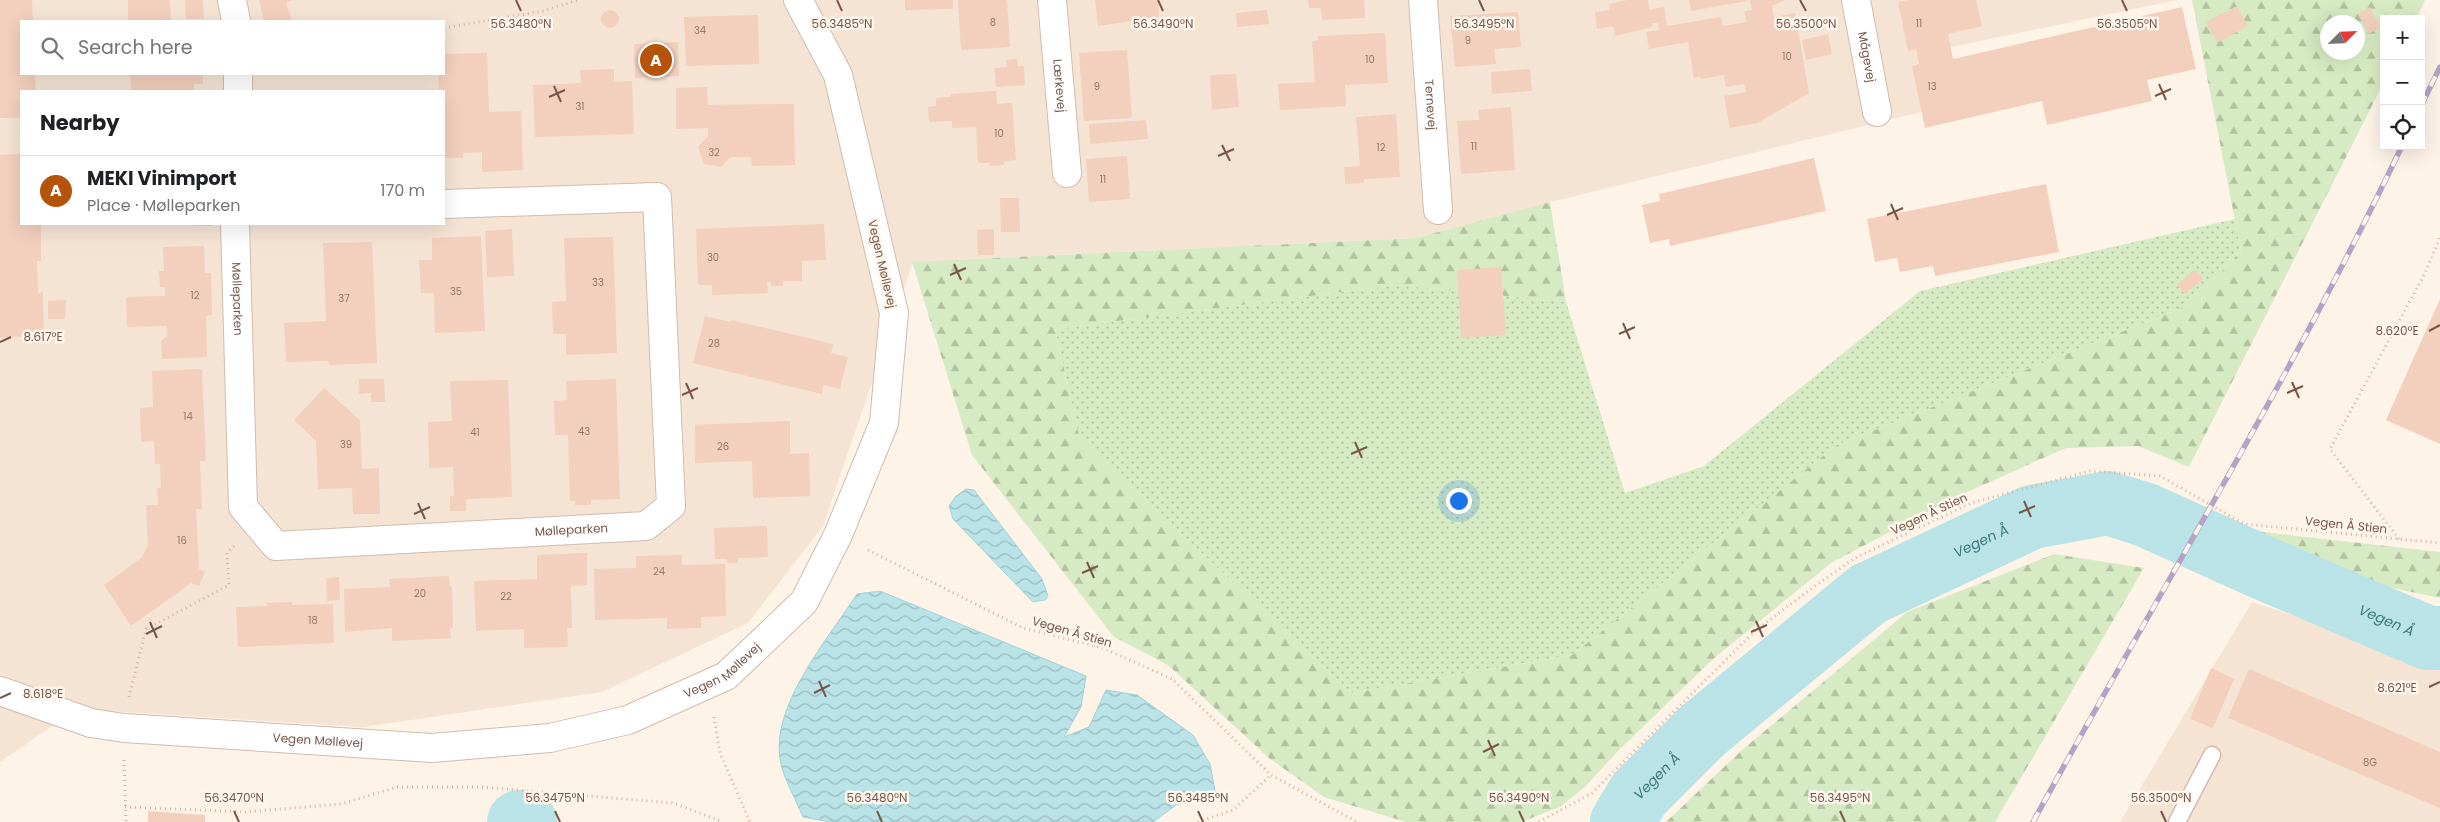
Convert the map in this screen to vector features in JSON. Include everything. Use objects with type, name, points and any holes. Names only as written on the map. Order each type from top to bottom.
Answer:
[{"type":"street","points":[[232,0],[236,20]]},
{"type":"street","name":"Vegen Møllevej","points":[[0,691],[91,723],[124,728],[432,748],[550,738],[618,722],[726,676],[804,602],[838,535],[884,423],[894,313],[838,75],[798,0]]},
{"type":"street","name":"Lærkevej","points":[[1052,0],[1067,172]]},
{"type":"street","name":"Ternevej","points":[[1423,0],[1438,210]]},
{"type":"street","name":"Mågevej","points":[[1856,0],[1877,112]]},
{"type":"street","points":[[238,75],[238,90]]},
{"type":"street","name":"Mølleparken","points":[[235,225],[243,507],[276,546],[646,526],[672,506],[657,197],[445,204]]},
{"type":"lane","points":[[2177,822],[2212,755]]},
{"type":"path","points":[[445,28],[543,10],[578,0]]},
{"type":"path","points":[[2399,539],[2330,448],[2423,277],[2440,238]]},
{"type":"path","name":"Vegen Å Stien","points":[[1539,822],[1592,794],[1756,630],[1811,589],[1855,558],[1971,504],[2090,471],[2160,476],[2244,524],[2440,543]]},
{"type":"path","points":[[126,822],[124,728],[146,629],[229,584],[227,554],[257,524]]},
{"type":"path","name":"Vegen Å Stien","points":[[838,535],[1023,628],[1103,648],[1172,680],[1271,775],[1357,822]]},
{"type":"path","points":[[708,684],[720,752],[750,822]]},
{"type":"path","points":[[1198,822],[1233,810],[1271,775]]},
{"type":"path","points":[[125,807],[244,812],[341,804],[397,787],[481,787],[674,803],[723,822]]},
{"type":"shaded area","points":[[0,0],[2177,0],[1951,47],[1912,66],[1922,112],[1550,202],[1416,238],[913,262],[823,526],[748,623],[602,692],[363,727],[77,709],[0,762]]},
{"type":"shaded area","points":[[2252,602],[2432,660],[2440,660],[2440,822],[2120,822]]},
{"type":"green space","points":[[2192,0],[2425,0],[2418,15],[2380,15],[2380,90],[2189,467],[2138,446],[2066,448],[1958,496],[1831,563],[1713,659],[1617,752],[1586,786],[1560,807],[1521,822],[1406,822],[1324,797],[1269,758],[1168,665],[1114,637],[972,455],[912,262],[1416,238],[1550,202],[1566,302],[1396,285],[1055,329],[1080,439],[1351,693],[1572,655],[1837,445],[2189,305],[2241,251]]},
{"type":"green space","points":[[2235,219],[2241,251],[2189,305],[1837,445],[1572,655],[1351,693],[1080,439],[1055,329],[1396,285],[1566,302],[1625,493],[1704,466],[1920,291]]},
{"type":"green space","points":[[2227,528],[2440,552],[2440,598],[2388,587]]},
{"type":"green space","points":[[2054,554],[2144,568],[1995,822],[1666,822],[1742,750],[1907,612]]},
{"type":"water","points":[[966,489],[974,490],[1042,579],[1048,596],[1045,600],[1033,602],[953,519],[949,506],[955,497]]},
{"type":"water","points":[[880,591],[1086,676],[1081,707],[1064,737],[1089,727],[1106,690],[1137,695],[1193,735],[1210,764],[1215,791],[1176,805],[1153,822],[831,822],[803,817],[781,764],[779,742],[783,720],[803,675],[857,594]]},
{"type":"building","points":[[0,0],[32,0],[33,20],[20,20],[20,75],[35,75],[36,90],[20,90],[20,118],[0,118]]},
{"type":"building","points":[[128,0],[170,0],[171,20],[128,20]]},
{"type":"building","points":[[185,0],[203,0],[204,19],[186,19]]},
{"type":"building","points":[[259,0],[293,0],[286,3],[292,20],[264,20]]},
{"type":"building","points":[[905,0],[953,0],[953,9],[905,10]]},
{"type":"building","points":[[958,0],[1007,0],[1010,47],[961,50]]},
{"type":"building","points":[[1095,0],[1158,0],[1159,17],[1098,26]]},
{"type":"building","points":[[1308,0],[1364,0],[1365,18],[1322,20],[1321,8],[1309,8]]},
{"type":"building","points":[[1627,0],[1648,0],[1649,10],[1664,7],[1667,26],[1721,17],[1723,26],[1747,22],[1744,11],[1752,10],[1750,0],[1785,0],[1772,6],[1774,17],[1795,13],[1809,93],[1757,123],[1730,128],[1724,96],[1746,92],[1744,84],[1726,87],[1724,75],[1701,79],[1700,77],[1694,78],[1688,42],[1649,49],[1646,32],[1659,30],[1658,23],[1652,23],[1652,27],[1615,36],[1613,26],[1597,29],[1595,12],[1610,10],[1609,4]]},
{"type":"building","points":[[1689,0],[1747,0],[1747,1],[1691,11]]},
{"type":"building","points":[[1908,0],[1976,0],[1982,26],[1948,34],[1953,59],[2182,7],[2196,69],[2147,80],[2152,101],[2047,125],[2042,101],[1925,128],[1912,66],[1919,64],[1916,49],[1908,51],[1898,2]]},
{"type":"building","points":[[2237,6],[2248,26],[2217,43],[2206,22]]},
{"type":"building","points":[[2370,7],[2380,27],[2369,34],[2365,27],[2365,15],[2358,14]]},
{"type":"building","points":[[606,10],[614,10],[619,15],[617,26],[606,28],[601,23],[601,15]]},
{"type":"building","points":[[1267,10],[1269,24],[1237,27],[1236,13]]},
{"type":"building","points":[[1518,12],[1521,47],[1494,49],[1496,64],[1455,67],[1450,16]]},
{"type":"building","points":[[758,15],[759,64],[686,66],[684,17]]},
{"type":"building","points":[[1385,33],[1388,83],[1345,85],[1346,106],[1280,110],[1278,84],[1315,82],[1312,41],[1318,40],[1318,36]]},
{"type":"building","points":[[1828,34],[1832,54],[1806,60],[1802,40]]},
{"type":"building","points":[[678,42],[679,76],[635,78],[634,44]]},
{"type":"building","points":[[1127,50],[1132,118],[1084,121],[1079,53]]},
{"type":"building","points":[[487,53],[489,112],[521,111],[523,170],[482,172],[482,152],[463,153],[463,158],[445,158],[445,90],[439,90],[438,75],[445,75],[445,54]]},
{"type":"building","points":[[1017,59],[1018,66],[1024,66],[1025,85],[996,87],[994,68],[1007,67],[1006,60]]},
{"type":"building","points":[[614,69],[614,82],[632,81],[634,134],[535,137],[533,85],[581,83],[580,70]]},
{"type":"building","points":[[1530,69],[1532,91],[1492,94],[1491,72]]},
{"type":"building","points":[[1236,74],[1239,107],[1212,110],[1210,75]]},
{"type":"building","points":[[130,75],[203,75],[203,84],[194,84],[194,90],[131,90]]},
{"type":"building","points":[[707,87],[708,105],[794,104],[795,165],[752,166],[751,157],[730,157],[721,167],[704,164],[698,147],[708,136],[708,128],[676,129],[676,88]]},
{"type":"building","points":[[996,91],[997,104],[1012,103],[1016,160],[1004,161],[1004,165],[990,166],[990,163],[978,163],[976,127],[952,128],[952,121],[929,122],[928,107],[936,106],[936,98],[950,97],[950,94]]},
{"type":"building","points":[[1511,107],[1515,170],[1461,174],[1457,121],[1479,120],[1478,110]]},
{"type":"building","points":[[1396,114],[1400,177],[1364,179],[1364,183],[1345,184],[1344,167],[1360,166],[1356,117]]},
{"type":"building","points":[[1146,120],[1148,139],[1090,144],[1089,124]]},
{"type":"building","points":[[20,154],[20,225],[41,225],[41,261],[37,261],[38,293],[43,292],[44,336],[0,337],[0,155]]},
{"type":"building","points":[[1127,156],[1130,199],[1089,202],[1086,159]]},
{"type":"building","points":[[1814,158],[1826,211],[1670,246],[1669,239],[1650,243],[1642,205],[1660,201],[1659,194]]},
{"type":"building","points":[[2046,184],[2059,252],[1935,276],[1933,266],[1900,272],[1897,258],[1875,262],[1867,219]]},
{"type":"building","points":[[1000,198],[1019,198],[1020,232],[1001,232]]},
{"type":"building","points":[[824,224],[826,260],[802,261],[802,281],[783,281],[783,286],[771,286],[771,282],[767,282],[768,293],[712,295],[712,285],[698,285],[696,229]]},
{"type":"building","points":[[194,225],[212,225],[212,226]]},
{"type":"building","points":[[512,229],[514,276],[487,277],[485,231]]},
{"type":"building","points":[[994,229],[994,255],[978,255],[977,230]]},
{"type":"building","points":[[481,236],[485,331],[435,333],[434,293],[421,293],[419,260],[432,260],[432,238]]},
{"type":"building","points":[[613,237],[617,353],[566,355],[566,334],[553,334],[552,302],[566,301],[564,238]]},
{"type":"building","points":[[372,242],[377,363],[329,365],[328,361],[286,362],[284,323],[326,321],[323,243]]},
{"type":"building","points":[[204,246],[205,273],[211,273],[212,315],[206,316],[207,357],[162,359],[161,341],[167,336],[167,326],[127,327],[126,297],[165,296],[165,287],[160,287],[159,271],[164,271],[163,247]]},
{"type":"building","points":[[1501,267],[1506,335],[1461,338],[1457,270]]},
{"type":"building","points":[[2195,270],[2203,279],[2185,294],[2177,285]]},
{"type":"building","points":[[2440,299],[2440,444],[2386,420]]},
{"type":"building","points":[[66,300],[65,319],[48,319],[48,301]]},
{"type":"building","points":[[705,316],[731,322],[731,320],[833,344],[831,353],[848,357],[840,389],[823,385],[822,394],[693,363]]},
{"type":"building","points":[[202,369],[206,461],[200,461],[202,509],[196,509],[199,569],[205,572],[199,586],[191,583],[131,626],[104,585],[141,558],[148,546],[146,505],[158,505],[157,488],[161,488],[160,464],[155,464],[154,441],[141,442],[140,408],[153,407],[152,371]]},
{"type":"building","points":[[359,379],[384,379],[385,402],[371,402],[371,393],[359,394]]},
{"type":"building","points":[[616,379],[620,499],[591,500],[591,505],[575,505],[575,501],[570,501],[568,435],[555,435],[554,401],[567,400],[566,381]]},
{"type":"building","points":[[508,380],[512,497],[466,499],[466,511],[450,511],[450,496],[454,496],[453,467],[429,468],[428,422],[452,421],[450,381]]},
{"type":"building","points":[[324,388],[360,420],[362,469],[379,468],[380,514],[353,514],[352,488],[318,489],[316,441],[294,420]]},
{"type":"building","points":[[790,421],[790,454],[809,453],[810,496],[753,498],[752,461],[695,463],[695,425]]},
{"type":"building","points":[[767,526],[768,557],[738,558],[738,563],[727,563],[727,559],[715,559],[714,528]]},
{"type":"building","points":[[587,553],[587,585],[571,586],[572,628],[567,628],[568,647],[524,648],[524,629],[476,631],[474,581],[537,579],[537,555]]},
{"type":"building","points":[[682,555],[682,565],[725,564],[726,616],[701,617],[701,628],[667,629],[667,618],[595,620],[594,569],[636,568],[636,556]]},
{"type":"building","points":[[449,576],[450,587],[452,587],[453,628],[450,628],[451,638],[392,641],[392,628],[345,632],[344,589],[390,587],[389,579]]},
{"type":"building","points":[[339,577],[340,600],[327,601],[326,578]]},
{"type":"building","points":[[292,602],[292,605],[333,604],[334,643],[238,647],[236,607],[268,606],[267,603]]},
{"type":"building","points":[[2211,668],[2234,679],[2213,728],[2190,719]]},
{"type":"building","points":[[2249,669],[2440,752],[2440,808],[2228,718]]},
{"type":"building","points":[[148,811],[205,815],[205,822],[148,822]]},
{"type":"waterway","name":"Vegen Å","points":[[1622,822],[1639,794],[1702,731],[1868,594],[2032,517],[2108,503],[2146,515],[2259,566],[2428,638],[2440,638]]},
{"type":"waterway","name":"Vegen Å","points":[[519,822],[525,822]]},
{"type":"railway","points":[[2421,105],[2440,67]]},
{"type":"railway","points":[[2033,822],[2269,403],[2315,318],[2400,150]]},
{"type":"place","name":"MEKI Vinimport","points":[[656,60]]}]
